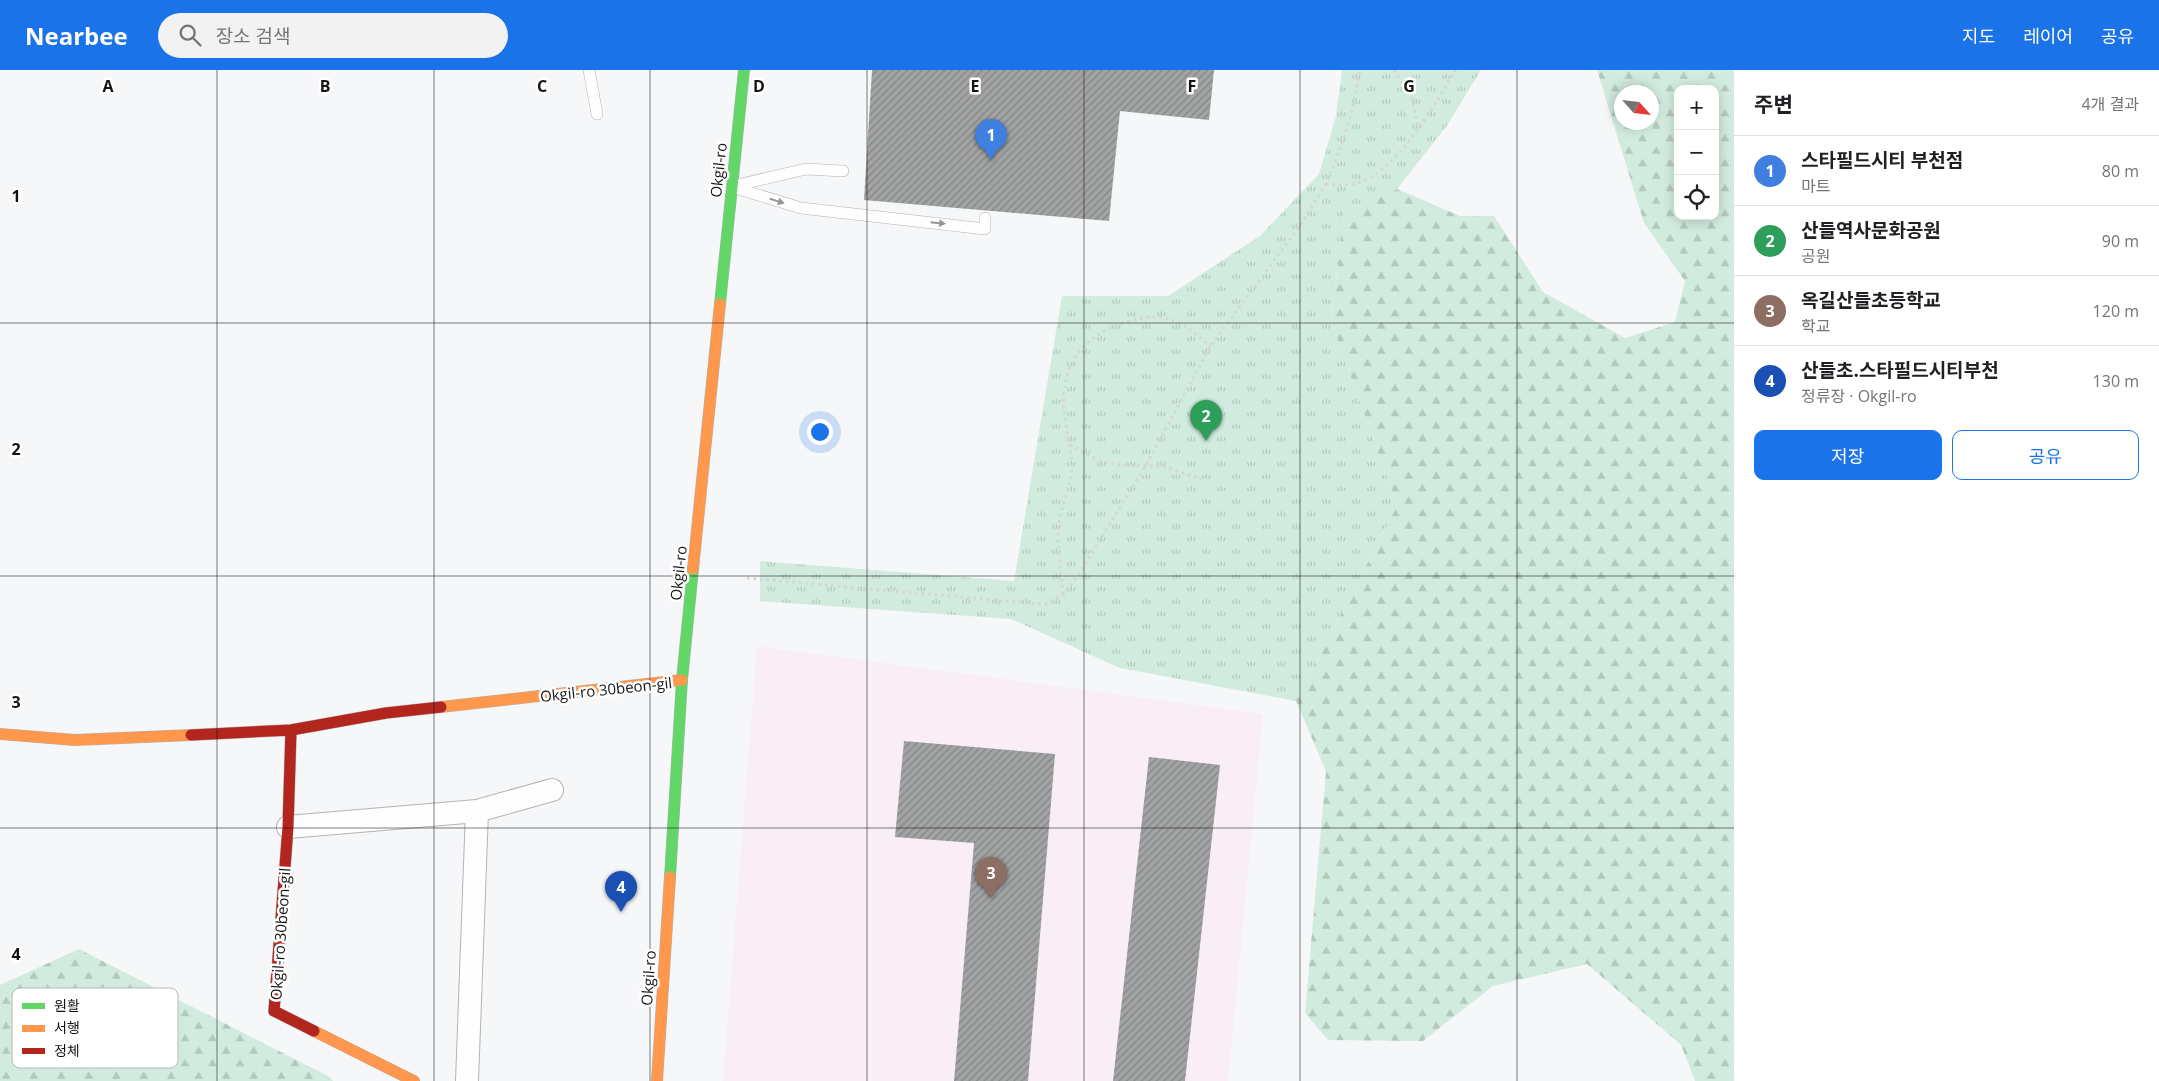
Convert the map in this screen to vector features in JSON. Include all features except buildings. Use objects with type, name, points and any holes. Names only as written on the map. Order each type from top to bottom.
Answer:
[{"type":"street","name":"Okgil-ro","points":[[656,1081],[682,680],[744,70]]},
{"type":"street","name":"Okgil-ro 30beon-gil","points":[[0,734],[74,740],[291,730],[386,713],[682,680]]},
{"type":"street","name":"Okgil-ro 30beon-gil","points":[[291,730],[288,827],[274,1011],[414,1081]]},
{"type":"street","points":[[288,827],[477,811],[552,790]]},
{"type":"street","points":[[467,1081],[477,811]]},
{"type":"lane","points":[[589,70],[597,114]]},
{"type":"lane","points":[[731,186],[806,169],[843,171]]},
{"type":"lane","points":[[731,186],[801,208],[985,229],[985,218]]},
{"type":"path","points":[[747,578],[1026,603],[1046,604],[1064,595],[1146,465],[1210,347],[1301,224],[1326,184],[1352,112],[1360,70]]},
{"type":"path","points":[[1394,70],[1412,97],[1418,129]]},
{"type":"path","points":[[1326,184],[1340,186],[1355,184],[1369,178],[1388,165],[1418,129],[1456,70]]},
{"type":"path","points":[[1064,595],[1059,522],[1071,477],[1069,445],[1064,415],[1066,378],[1073,358],[1088,341],[1106,328],[1144,316],[1160,317],[1178,322],[1192,330],[1210,347]]},
{"type":"path","points":[[1069,445],[1100,461],[1119,465],[1166,467],[1201,479]]},
{"type":"shaded area","points":[[757,646],[1263,714],[1228,1081],[723,1081]]},
{"type":"green space","points":[[1342,70],[1481,70],[1446,127],[1397,189],[1344,212],[1331,321],[1397,506],[1296,701],[1120,668],[1011,619],[760,601],[760,561],[1014,581],[1062,296],[1168,296],[1260,236],[1319,174],[1336,116]]},
{"type":"green space","points":[[1597,70],[1734,70],[1734,1081],[1695,1081],[1681,1045],[1587,964],[1493,986],[1423,1041],[1328,1040],[1305,1013],[1326,771],[1296,701],[1397,506],[1331,321],[1344,212],[1397,189],[1460,216],[1494,216],[1543,292],[1625,338],[1675,322],[1685,281],[1644,223],[1615,130],[1659,130],[1659,85],[1614,85],[1614,125]]},
{"type":"green space","points":[[79,949],[155,988],[12,988],[12,1068],[178,1068],[178,999],[330,1077],[333,1081],[0,1081],[0,985]]},
{"type":"traffic: fast","points":[[720,304],[744,70]]},
{"type":"traffic: fast","points":[[670,877],[682,680],[693,569]]},
{"type":"traffic: slow","points":[[693,569],[720,304]]},
{"type":"traffic: slow","points":[[441,707],[682,680]]},
{"type":"traffic: slow","points":[[0,734],[75,740],[191,735]]},
{"type":"traffic: slow","points":[[657,1081],[670,877]]},
{"type":"traffic: slow","points":[[314,1031],[414,1081]]},
{"type":"traffic: jam","points":[[191,735],[291,730],[386,713],[441,707]]},
{"type":"traffic: jam","points":[[291,730],[288,827],[274,1011],[314,1031]]},
{"type":"place","name":"스타필드시티 부천점","points":[[991,160]]},
{"type":"place","name":"산들역사문화공원","points":[[1206,441]]},
{"type":"place","name":"옥길산들초등학교","points":[[991,898]]},
{"type":"place","name":"산들초.스타필드시티부천","points":[[621,912]]}]
